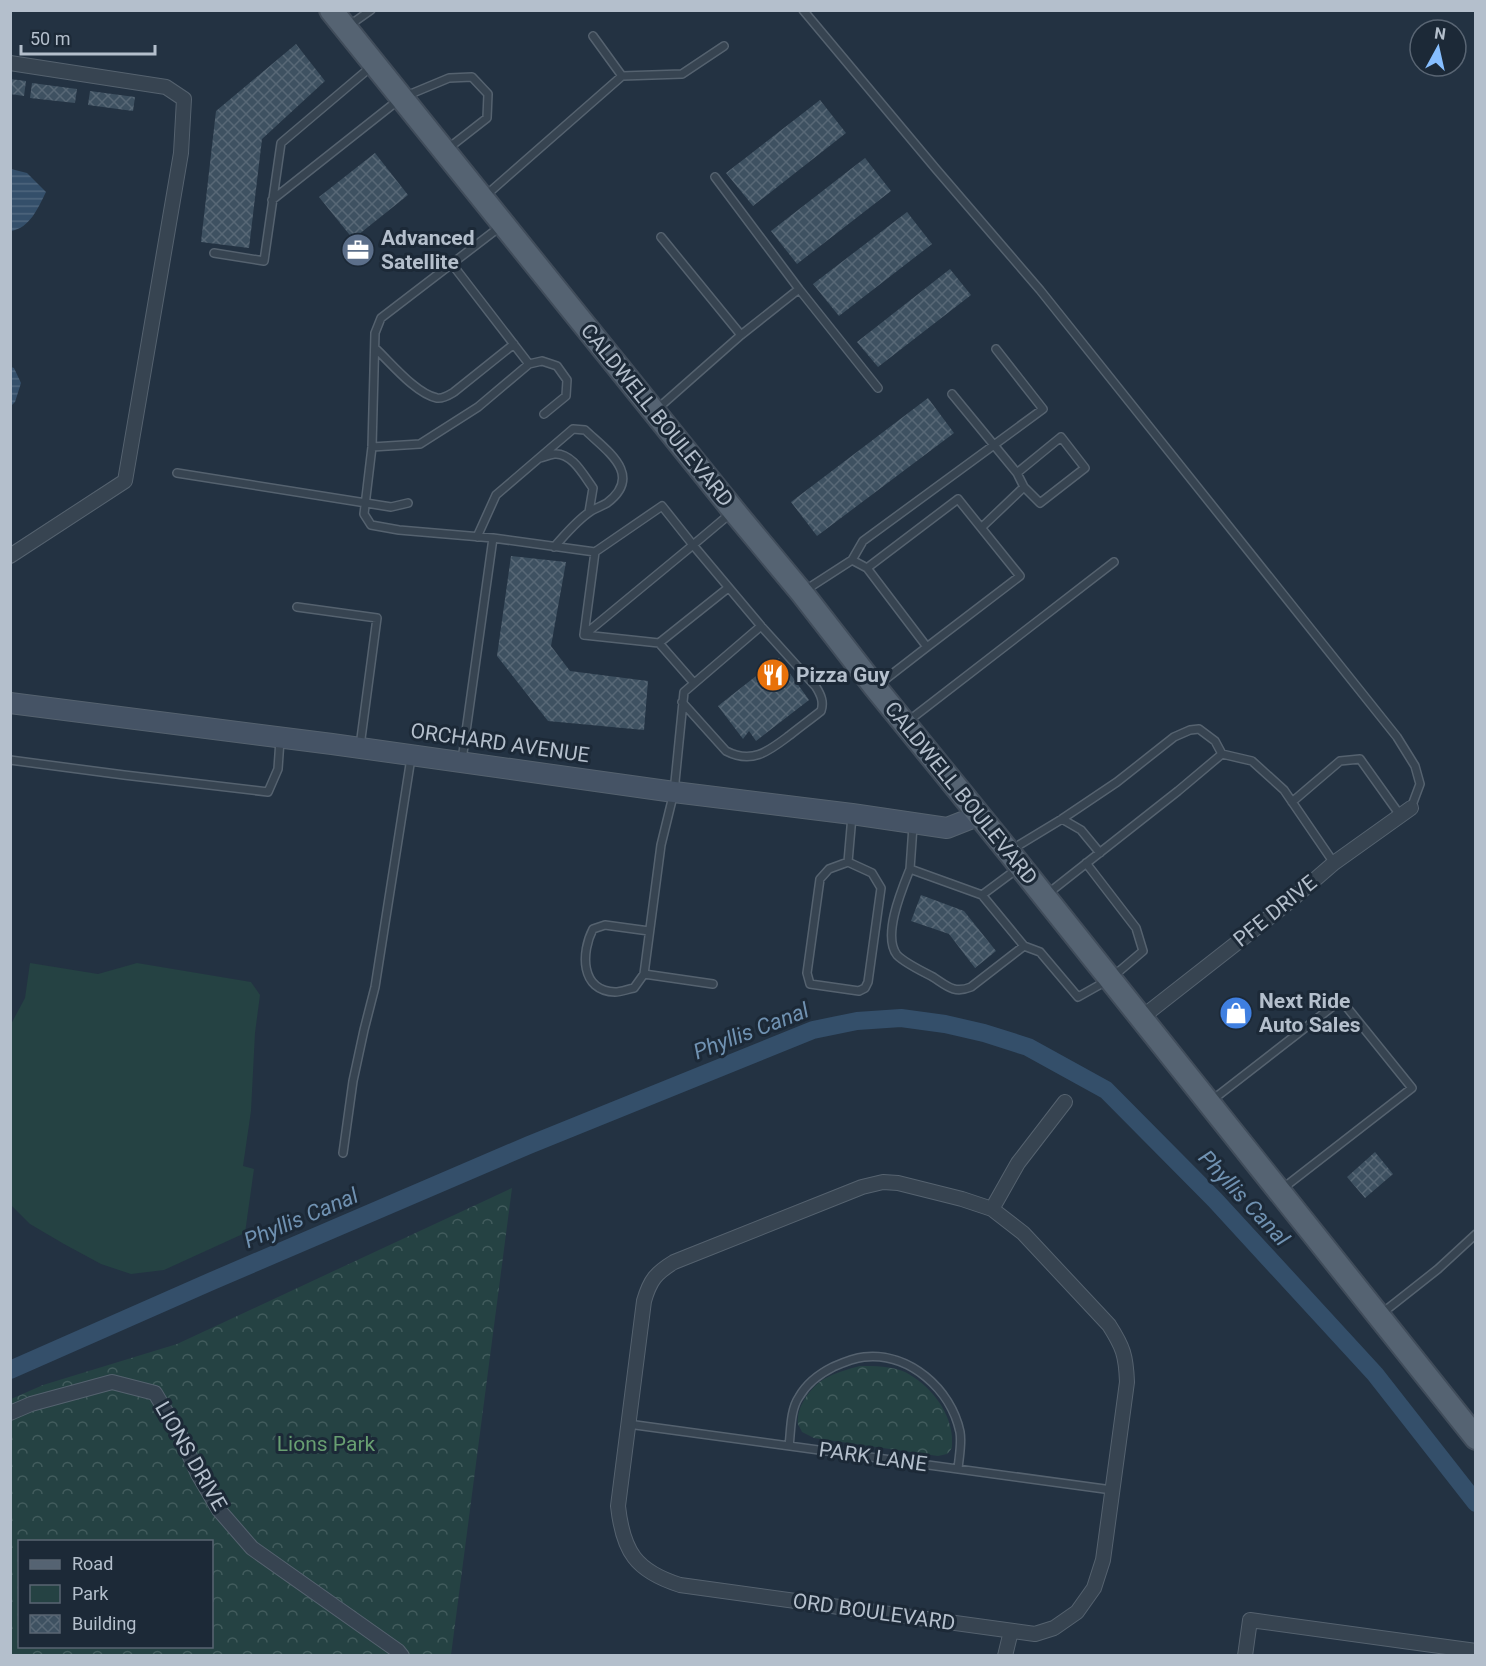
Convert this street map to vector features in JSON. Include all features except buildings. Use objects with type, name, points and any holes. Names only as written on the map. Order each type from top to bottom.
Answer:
[{"type":"main road","name":"CALDWELL BOULEVARD","points":[[331,10],[802,593],[1476,1438]]},
{"type":"street","points":[[10,63],[166,87],[184,99],[181,153],[125,481],[10,556]]},
{"type":"street","name":"ORCHARD AVENUE","points":[[10,703],[947,828],[980,815]]},
{"type":"street","name":"PFE DRIVE","points":[[1141,1018],[1289,902],[1334,863],[1405,812]]},
{"type":"street","points":[[992,1209],[1018,1163],[1065,1102]]},
{"type":"street","name":"ORD BOULEVARD","points":[[883,1182],[898,1183],[992,1209],[1023,1233],[1109,1325],[1119,1340],[1126,1358],[1127,1382],[1103,1560],[1094,1588],[1077,1612],[1054,1628],[1035,1634],[680,1585],[659,1578],[639,1564],[629,1549],[621,1528],[618,1506],[628,1424],[644,1301],[649,1286],[659,1272],[674,1262],[862,1187],[883,1182]]},
{"type":"street","name":"LIONS DRIVE","points":[[10,1413],[31,1404],[112,1382],[155,1393],[219,1510],[252,1548],[402,1656]]},
{"type":"street","points":[[1245,1656],[1250,1620],[1428,1650],[1476,1651]]},
{"type":"street","points":[[1005,1656],[1011,1631]]},
{"type":"lane","points":[[345,29],[371,10]]},
{"type":"lane","points":[[803,10],[928,161],[1040,290],[1397,737],[1415,766],[1420,784],[1405,812],[1360,759],[1340,761],[1292,802]]},
{"type":"lane","points":[[593,36],[622,76]]},
{"type":"lane","points":[[483,199],[622,76],[682,74],[724,46]]},
{"type":"lane","points":[[214,253],[264,261],[281,143],[374,65]]},
{"type":"lane","points":[[272,200],[401,98],[449,78],[472,77],[488,94],[487,118],[444,151]]},
{"type":"lane","points":[[715,177],[878,388]]},
{"type":"lane","points":[[503,224],[381,318],[375,333],[372,447],[364,514],[371,525],[399,530],[493,538],[595,552],[662,506],[728,588],[816,687],[823,706],[821,711],[769,751],[758,755],[741,756],[726,751],[682,702]]},
{"type":"lane","points":[[661,237],[741,335]]},
{"type":"lane","points":[[452,264],[529,364]]},
{"type":"lane","points":[[654,412],[741,335],[800,289]]},
{"type":"lane","points":[[375,348],[415,387],[436,398],[443,398],[454,392],[514,344]]},
{"type":"lane","points":[[802,593],[852,560],[863,541],[1043,409],[996,349]]},
{"type":"lane","points":[[372,447],[420,444],[478,407],[529,364],[542,361],[557,366],[567,380],[566,396],[544,414]]},
{"type":"lane","points":[[952,394],[1017,473],[1024,487],[1040,503],[1085,468],[1061,437],[1017,473]]},
{"type":"lane","points":[[477,537],[496,495],[573,429],[585,430],[618,462],[624,477],[622,486],[608,502],[589,512],[554,547]]},
{"type":"lane","points":[[537,459],[556,454],[565,455],[575,465],[593,488],[589,512]]},
{"type":"lane","points":[[177,473],[390,507],[408,503]]},
{"type":"lane","points":[[982,527],[1024,487]]},
{"type":"lane","points":[[867,568],[957,499],[1020,576],[875,687]]},
{"type":"lane","points":[[584,634],[734,511]]},
{"type":"lane","points":[[462,762],[493,538]]},
{"type":"lane","points":[[584,634],[595,552]]},
{"type":"lane","points":[[852,560],[867,568],[927,647]]},
{"type":"lane","points":[[905,723],[1114,562]]},
{"type":"lane","points":[[659,643],[728,588]]},
{"type":"lane","points":[[297,608],[377,618],[360,748]]},
{"type":"lane","points":[[649,931],[605,925],[593,929],[588,938],[585,965],[590,979],[599,988],[616,992],[634,988],[644,974],[661,845],[674,792],[684,692],[762,626]]},
{"type":"lane","points":[[584,634],[659,643],[694,683]]},
{"type":"lane","points":[[982,895],[1015,859],[1062,819],[1117,782],[1174,737],[1199,729],[1215,741],[1222,754],[1252,761],[1284,790],[1334,863]]},
{"type":"lane","points":[[10,759],[268,792],[278,769],[280,738]]},
{"type":"lane","points":[[1044,896],[1222,754]]},
{"type":"lane","points":[[343,1153],[353,1081],[375,987],[411,755]]},
{"type":"lane","points":[[848,862],[852,814]]},
{"type":"lane","points":[[1062,819],[1081,830],[1100,853]]},
{"type":"lane","points":[[914,823],[910,870],[895,912],[892,928],[893,944],[897,954],[950,988],[962,990],[971,987],[1024,946]]},
{"type":"lane","points":[[848,862],[872,873],[881,888],[868,982],[865,988],[859,990],[810,984],[807,973],[820,879],[829,869],[848,862]]},
{"type":"lane","points":[[910,870],[982,895],[1024,946],[1040,952],[1078,997],[1110,978],[1143,951],[1136,928],[1086,863]]},
{"type":"lane","points":[[644,974],[713,984]]},
{"type":"lane","points":[[1209,1103],[1341,1000],[1412,1088],[1280,1191]]},
{"type":"lane","points":[[1379,1316],[1438,1269],[1476,1234]]},
{"type":"lane","name":"PARK LANE","points":[[789,1446],[797,1398],[809,1383],[823,1372],[842,1363],[864,1357],[884,1358],[903,1362],[918,1370],[943,1395],[953,1412],[960,1432],[958,1469]]},
{"type":"lane","name":"PARK LANE","points":[[628,1424],[1112,1490]]},
{"type":"green space","points":[[30,963],[98,974],[137,963],[251,982],[260,995],[255,1033],[251,1111],[243,1166],[254,1169],[245,1233],[164,1270],[131,1274],[101,1264],[64,1244],[30,1224],[11,1205],[11,1024],[25,998]]},
{"type":"green space","name":"Lions Park","points":[[512,1188],[451,1655],[11,1656],[11,1399],[43,1385],[177,1344]]},
{"type":"green space","points":[[860,1366],[900,1370],[922,1383],[937,1399],[947,1417],[952,1437],[951,1450],[947,1454],[938,1456],[814,1438],[802,1432],[798,1424],[799,1411],[814,1387],[841,1371]]},
{"type":"water","points":[[11,169],[27,173],[46,192],[28,222],[11,231]]},
{"type":"water","points":[[11,367],[14,368],[21,383],[15,402],[11,406]]},
{"type":"waterway","name":"Phyllis Canal","points":[[10,1370],[529,1145],[813,1030],[857,1021],[901,1018],[945,1024],[1028,1047],[1106,1090],[1215,1200],[1375,1374],[1476,1503]]},
{"type":"place","name":"Advanced Satellite","points":[[358,250]]},
{"type":"place","name":"Pizza Guy","points":[[773,675]]},
{"type":"place","name":"Next Ride Auto Sales","points":[[1236,1013]]}]
